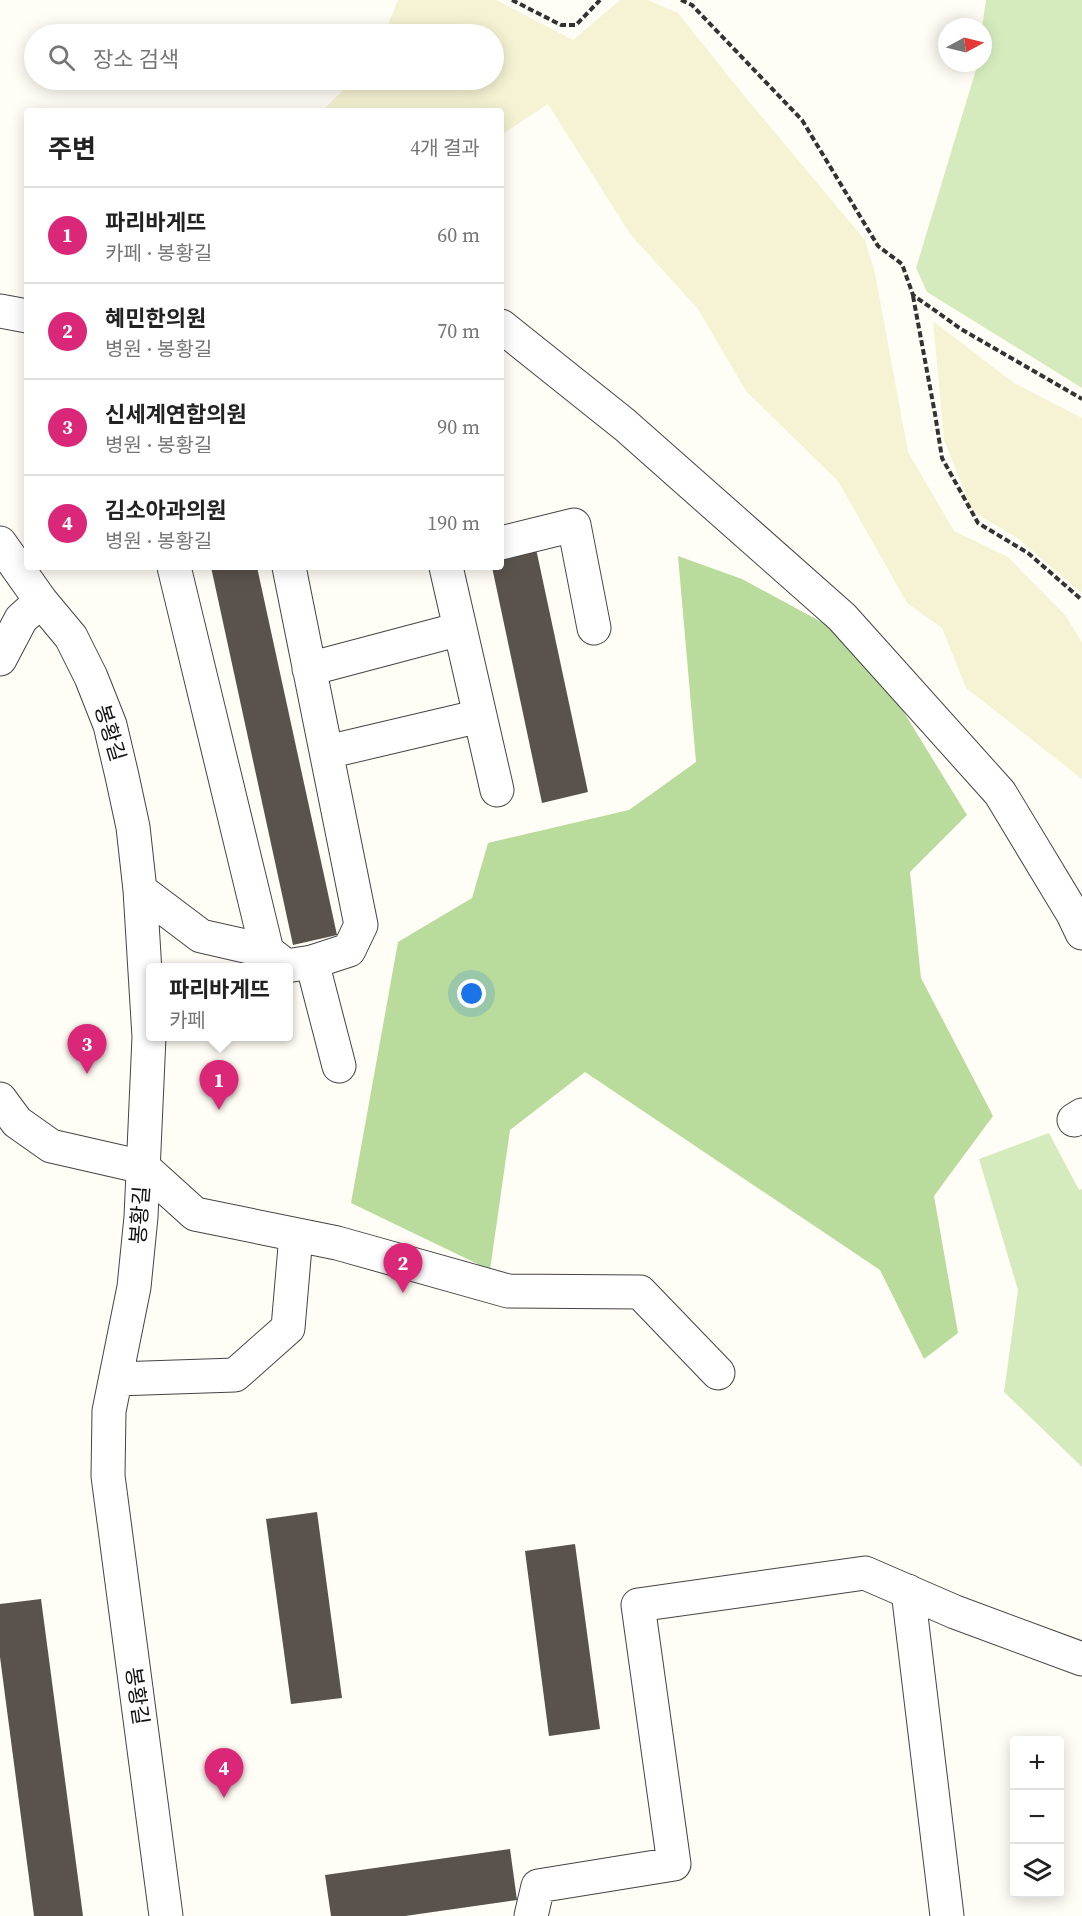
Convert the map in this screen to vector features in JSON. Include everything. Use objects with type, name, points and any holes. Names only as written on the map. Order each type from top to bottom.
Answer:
[{"type":"street","points":[[0,311],[24,315]]},
{"type":"street","points":[[504,328],[625,425],[842,617],[1000,792],[1082,933]]},
{"type":"street","points":[[504,542],[574,525],[594,628]]},
{"type":"street","name":"봉황길","points":[[0,543],[41,601],[71,637],[91,676],[111,725],[133,828],[140,890],[146,988]]},
{"type":"street","points":[[175,570],[267,951]]},
{"type":"street","points":[[290,570],[362,925],[349,950],[312,962],[293,965]]},
{"type":"street","points":[[447,570],[497,790]]},
{"type":"street","points":[[0,659],[21,619],[41,601]]},
{"type":"street","points":[[309,669],[460,629]]},
{"type":"street","points":[[327,752],[480,716]]},
{"type":"street","points":[[140,890],[201,936],[267,951],[282,963]]},
{"type":"street","points":[[312,962],[339,1066]]},
{"type":"street","name":"봉황길","points":[[149,1041],[141,1217],[134,1287],[109,1411],[108,1476],[166,1916]]},
{"type":"street","points":[[0,1100],[17,1122],[51,1146],[143,1167],[195,1214],[337,1243],[508,1291],[640,1292],[718,1373]]},
{"type":"street","points":[[116,1378],[236,1375],[288,1328],[296,1235]]},
{"type":"street","points":[[531,1916],[538,1886],[674,1864],[638,1605],[865,1573],[955,1612],[1082,1659]]},
{"type":"street","points":[[908,1591],[947,1916]]},
{"type":"path","points":[[512,0],[561,25],[576,25],[600,0]]},
{"type":"path","points":[[681,0],[692,5],[802,120],[878,246],[902,264],[913,295],[942,458],[978,523],[1028,553],[1082,600]]},
{"type":"path","points":[[913,295],[961,329],[1082,399]]},
{"type":"shaded area","points":[[398,0],[496,0],[573,40],[620,0],[648,0],[678,13],[865,240],[875,273],[908,452],[954,531],[1008,557],[1066,616],[1082,643],[1082,779],[966,688],[942,628],[907,603],[838,481],[746,391],[698,309],[630,234],[548,104],[504,133],[504,108],[325,108],[343,90],[504,90],[504,24],[388,24]]},
{"type":"shaded area","points":[[933,321],[1014,383],[1082,418],[1082,593],[1016,537],[973,512],[944,440]]},
{"type":"green space","points":[[986,0],[1082,0],[1082,388],[927,292],[916,268],[975,72],[992,72],[992,18],[983,18]]},
{"type":"green space","points":[[678,556],[742,579],[862,644],[967,815],[910,872],[921,978],[993,1116],[934,1196],[958,1333],[924,1359],[880,1270],[585,1072],[510,1130],[490,1270],[351,1203],[398,942],[472,898],[488,843],[629,810],[696,762]]},
{"type":"green space","points":[[1049,1133],[1079,1190],[1082,1189],[1082,1467],[1004,1392],[1018,1290],[979,1159]]},
{"type":"building","points":[[535,544],[588,792],[542,803],[493,570],[504,570],[504,550]]},
{"type":"building","points":[[212,570],[258,570],[337,935],[293,945]]},
{"type":"building","points":[[317,1512],[342,1698],[291,1704],[266,1519]]},
{"type":"building","points":[[575,1544],[600,1729],[549,1736],[525,1551]]},
{"type":"building","points":[[41,1599],[83,1916],[34,1916],[0,1657],[0,1604]]},
{"type":"building","points":[[510,1849],[517,1900],[405,1916],[331,1916],[325,1875]]},
{"type":"place","name":"신세계연합의원","points":[[87,1074]]},
{"type":"place","name":"파리바게뜨","points":[[219,1110]]},
{"type":"place","name":"혜민한의원","points":[[403,1293]]},
{"type":"place","name":"김소아과의원","points":[[224,1798]]}]
